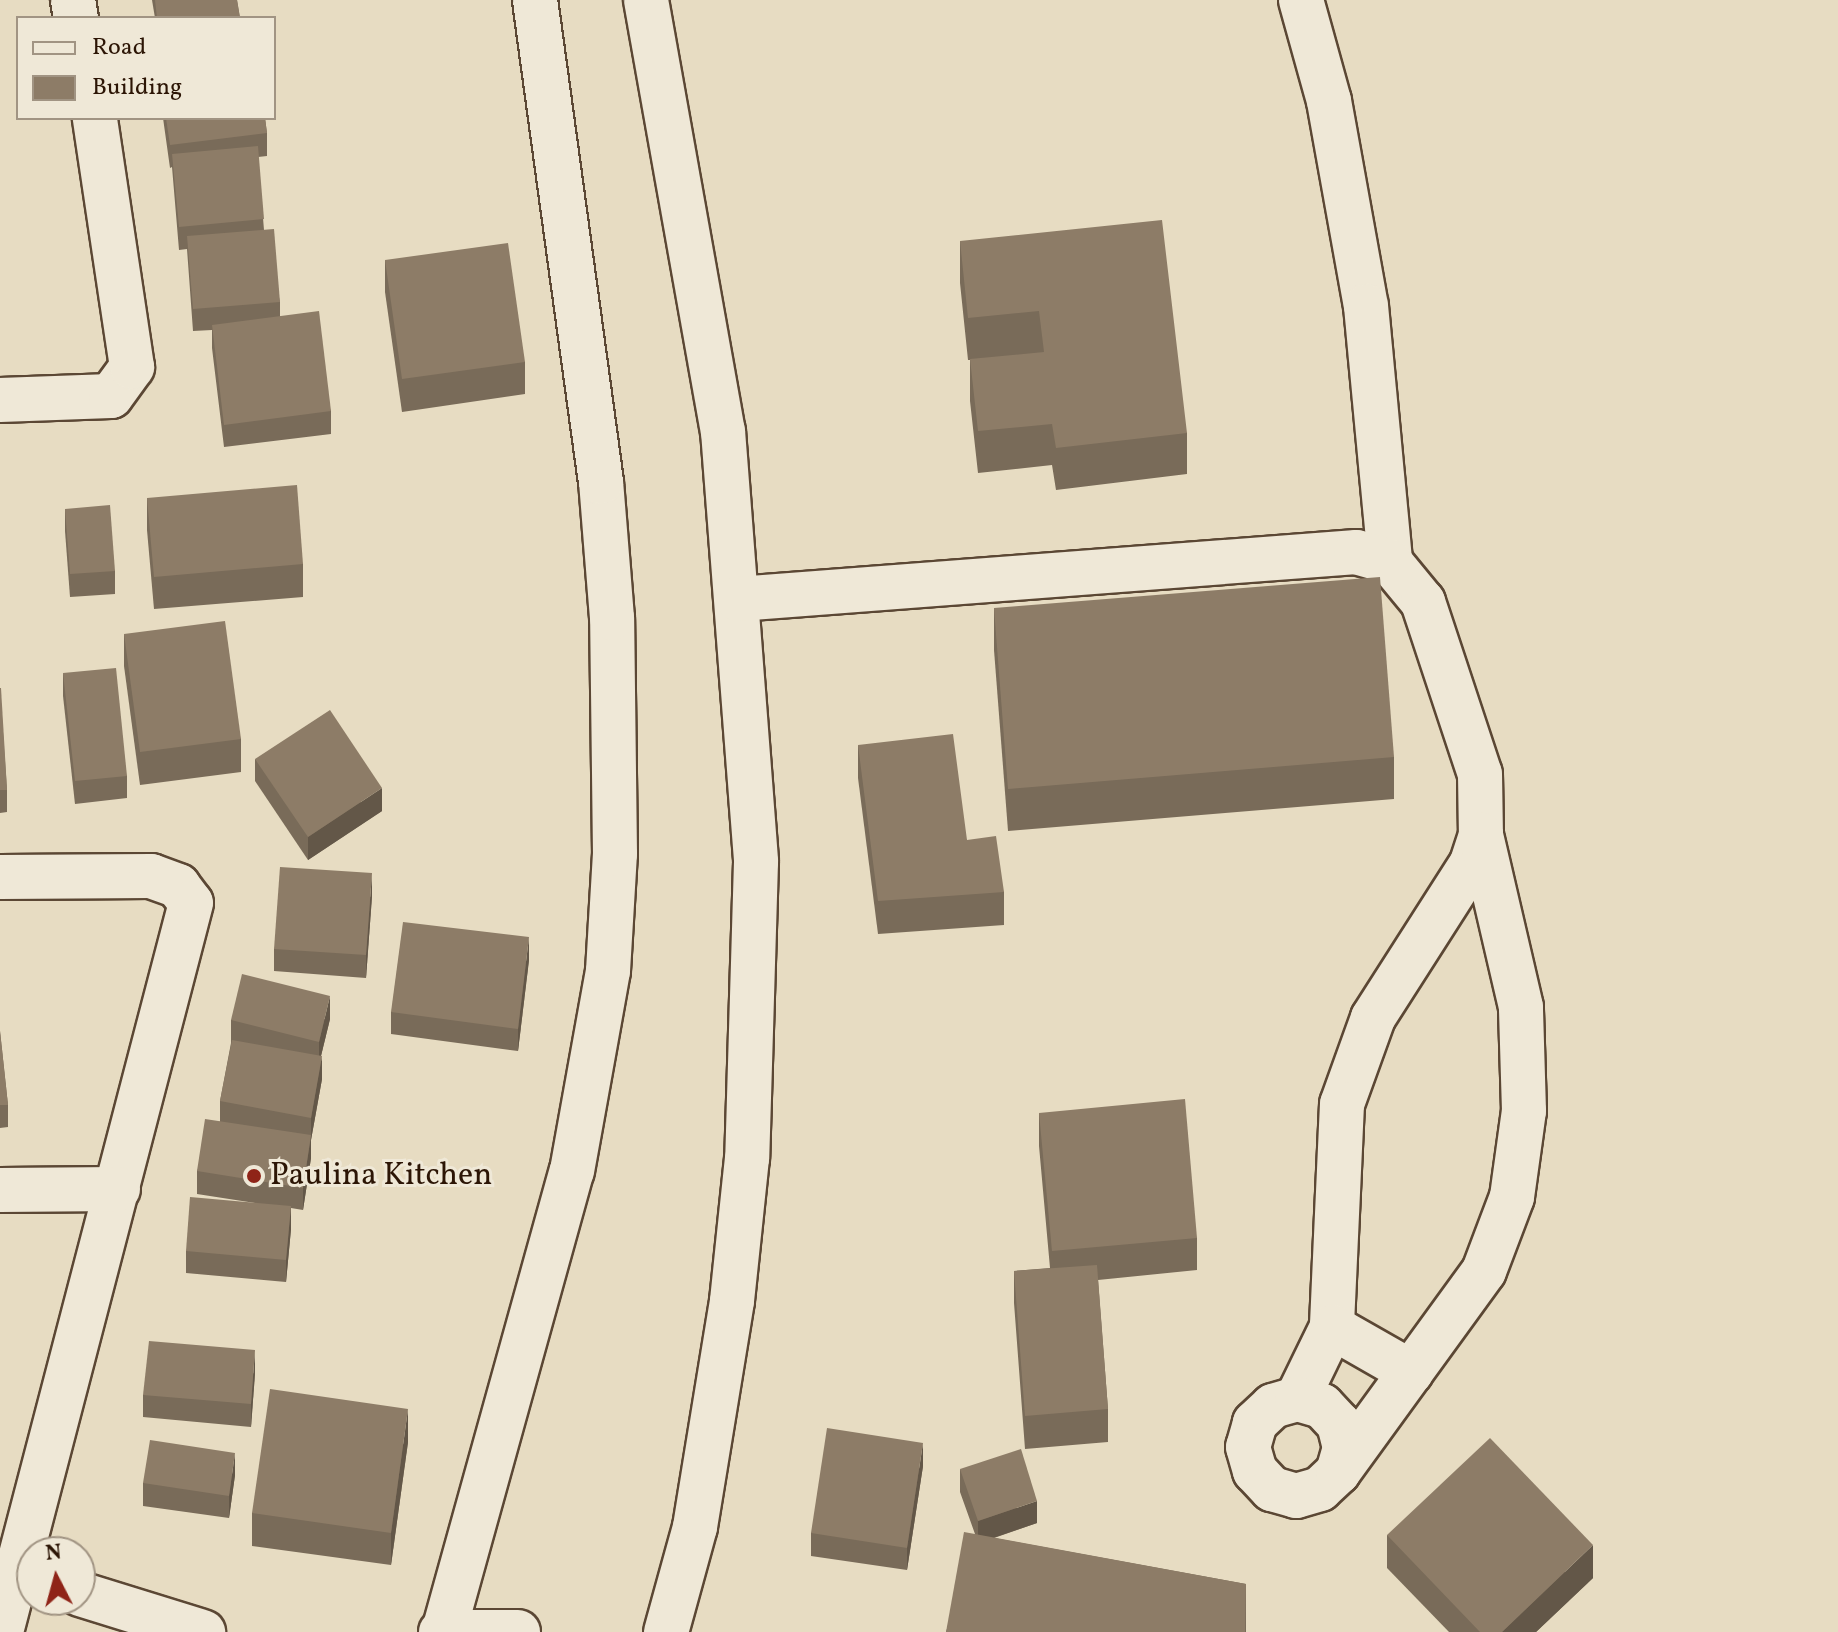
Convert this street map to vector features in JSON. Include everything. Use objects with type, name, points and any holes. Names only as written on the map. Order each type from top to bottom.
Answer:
[{"type":"street","points":[[518,1632],[443,1632],[572,1171],[608,971],[615,854],[612,618],[601,482],[535,0]]},
{"type":"street","points":[[646,0],[723,431],[756,862],[747,1158],[706,1466],[666,1632]]},
{"type":"street","points":[[1301,0],[1329,101],[1366,306],[1390,562]]},
{"type":"street","points":[[0,400],[111,396],[132,367],[95,120]]},
{"type":"street","points":[[738,599],[1356,552],[1390,562],[1423,602],[1480,774],[1481,835],[1521,1007],[1519,1163],[1484,1271],[1338,1472],[1320,1489],[1296,1496],[1272,1489],[1255,1471],[1248,1447],[1255,1423],[1273,1406],[1297,1399],[1322,1406],[1339,1424],[1345,1448],[1338,1472]]},
{"type":"street","points":[[1297,1399],[1332,1327],[1335,1152],[1353,1065],[1481,835]]},
{"type":"street","points":[[0,877],[151,876],[178,886],[191,903],[27,1536]]},
{"type":"street","points":[[0,1190],[118,1189]]},
{"type":"street","points":[[1332,1327],[1411,1372]]},
{"type":"street","points":[[6,1629],[16,1577]]},
{"type":"street","points":[[96,1599],[203,1632]]},
{"type":"building","points":[[155,0],[237,0],[240,16],[157,16]]},
{"type":"building","points":[[166,120],[265,120],[267,133],[170,145]]},
{"type":"building","points":[[258,146],[264,219],[179,227],[172,154]]},
{"type":"building","points":[[1162,220],[1187,433],[1056,448],[1052,424],[978,431],[970,359],[1044,352],[1039,311],[968,318],[960,241]]},
{"type":"building","points":[[274,229],[280,302],[193,309],[187,236]]},
{"type":"building","points":[[508,243],[525,362],[402,379],[385,260]]},
{"type":"building","points":[[319,311],[331,411],[224,425],[212,325]]},
{"type":"building","points":[[297,485],[303,564],[154,577],[147,498]]},
{"type":"building","points":[[110,505],[115,571],[70,574],[65,509]]},
{"type":"building","points":[[1380,577],[1394,757],[1008,789],[994,608]]},
{"type":"building","points":[[225,621],[241,739],[140,752],[124,634]]},
{"type":"building","points":[[116,668],[127,776],[75,781],[63,673]]},
{"type":"building","points":[[1,688],[7,790],[0,790]]},
{"type":"building","points":[[330,710],[382,788],[308,837],[255,759]]},
{"type":"building","points":[[953,734],[967,840],[996,836],[1004,892],[878,901],[858,745]]},
{"type":"building","points":[[280,867],[372,873],[366,955],[274,949]]},
{"type":"building","points":[[403,922],[529,937],[518,1029],[391,1012]]},
{"type":"building","points":[[242,974],[330,996],[319,1042],[231,1020]]},
{"type":"building","points":[[0,1031],[8,1105],[0,1105]]},
{"type":"building","points":[[232,1040],[322,1056],[311,1118],[220,1101]]},
{"type":"building","points":[[1185,1099],[1197,1238],[1052,1251],[1039,1113]]},
{"type":"building","points":[[205,1119],[311,1135],[303,1188],[197,1171]]},
{"type":"building","points":[[190,1197],[291,1206],[286,1260],[186,1251]]},
{"type":"building","points":[[1097,1265],[1108,1409],[1025,1416],[1014,1271]]},
{"type":"building","points":[[149,1341],[255,1350],[251,1404],[143,1395]]},
{"type":"building","points":[[270,1389],[408,1409],[391,1533],[252,1513]]},
{"type":"building","points":[[827,1428],[923,1443],[907,1548],[811,1533]]},
{"type":"building","points":[[1490,1438],[1593,1545],[1502,1632],[1480,1632],[1387,1535]]},
{"type":"building","points":[[150,1440],[235,1453],[229,1496],[143,1483]]},
{"type":"building","points":[[1021,1449],[1037,1501],[978,1521],[960,1469]]},
{"type":"building","points":[[964,1532],[1246,1584],[1245,1632],[946,1632]]},
{"type":"place","name":"Paulina Kitchen","points":[[254,1176]]}]
